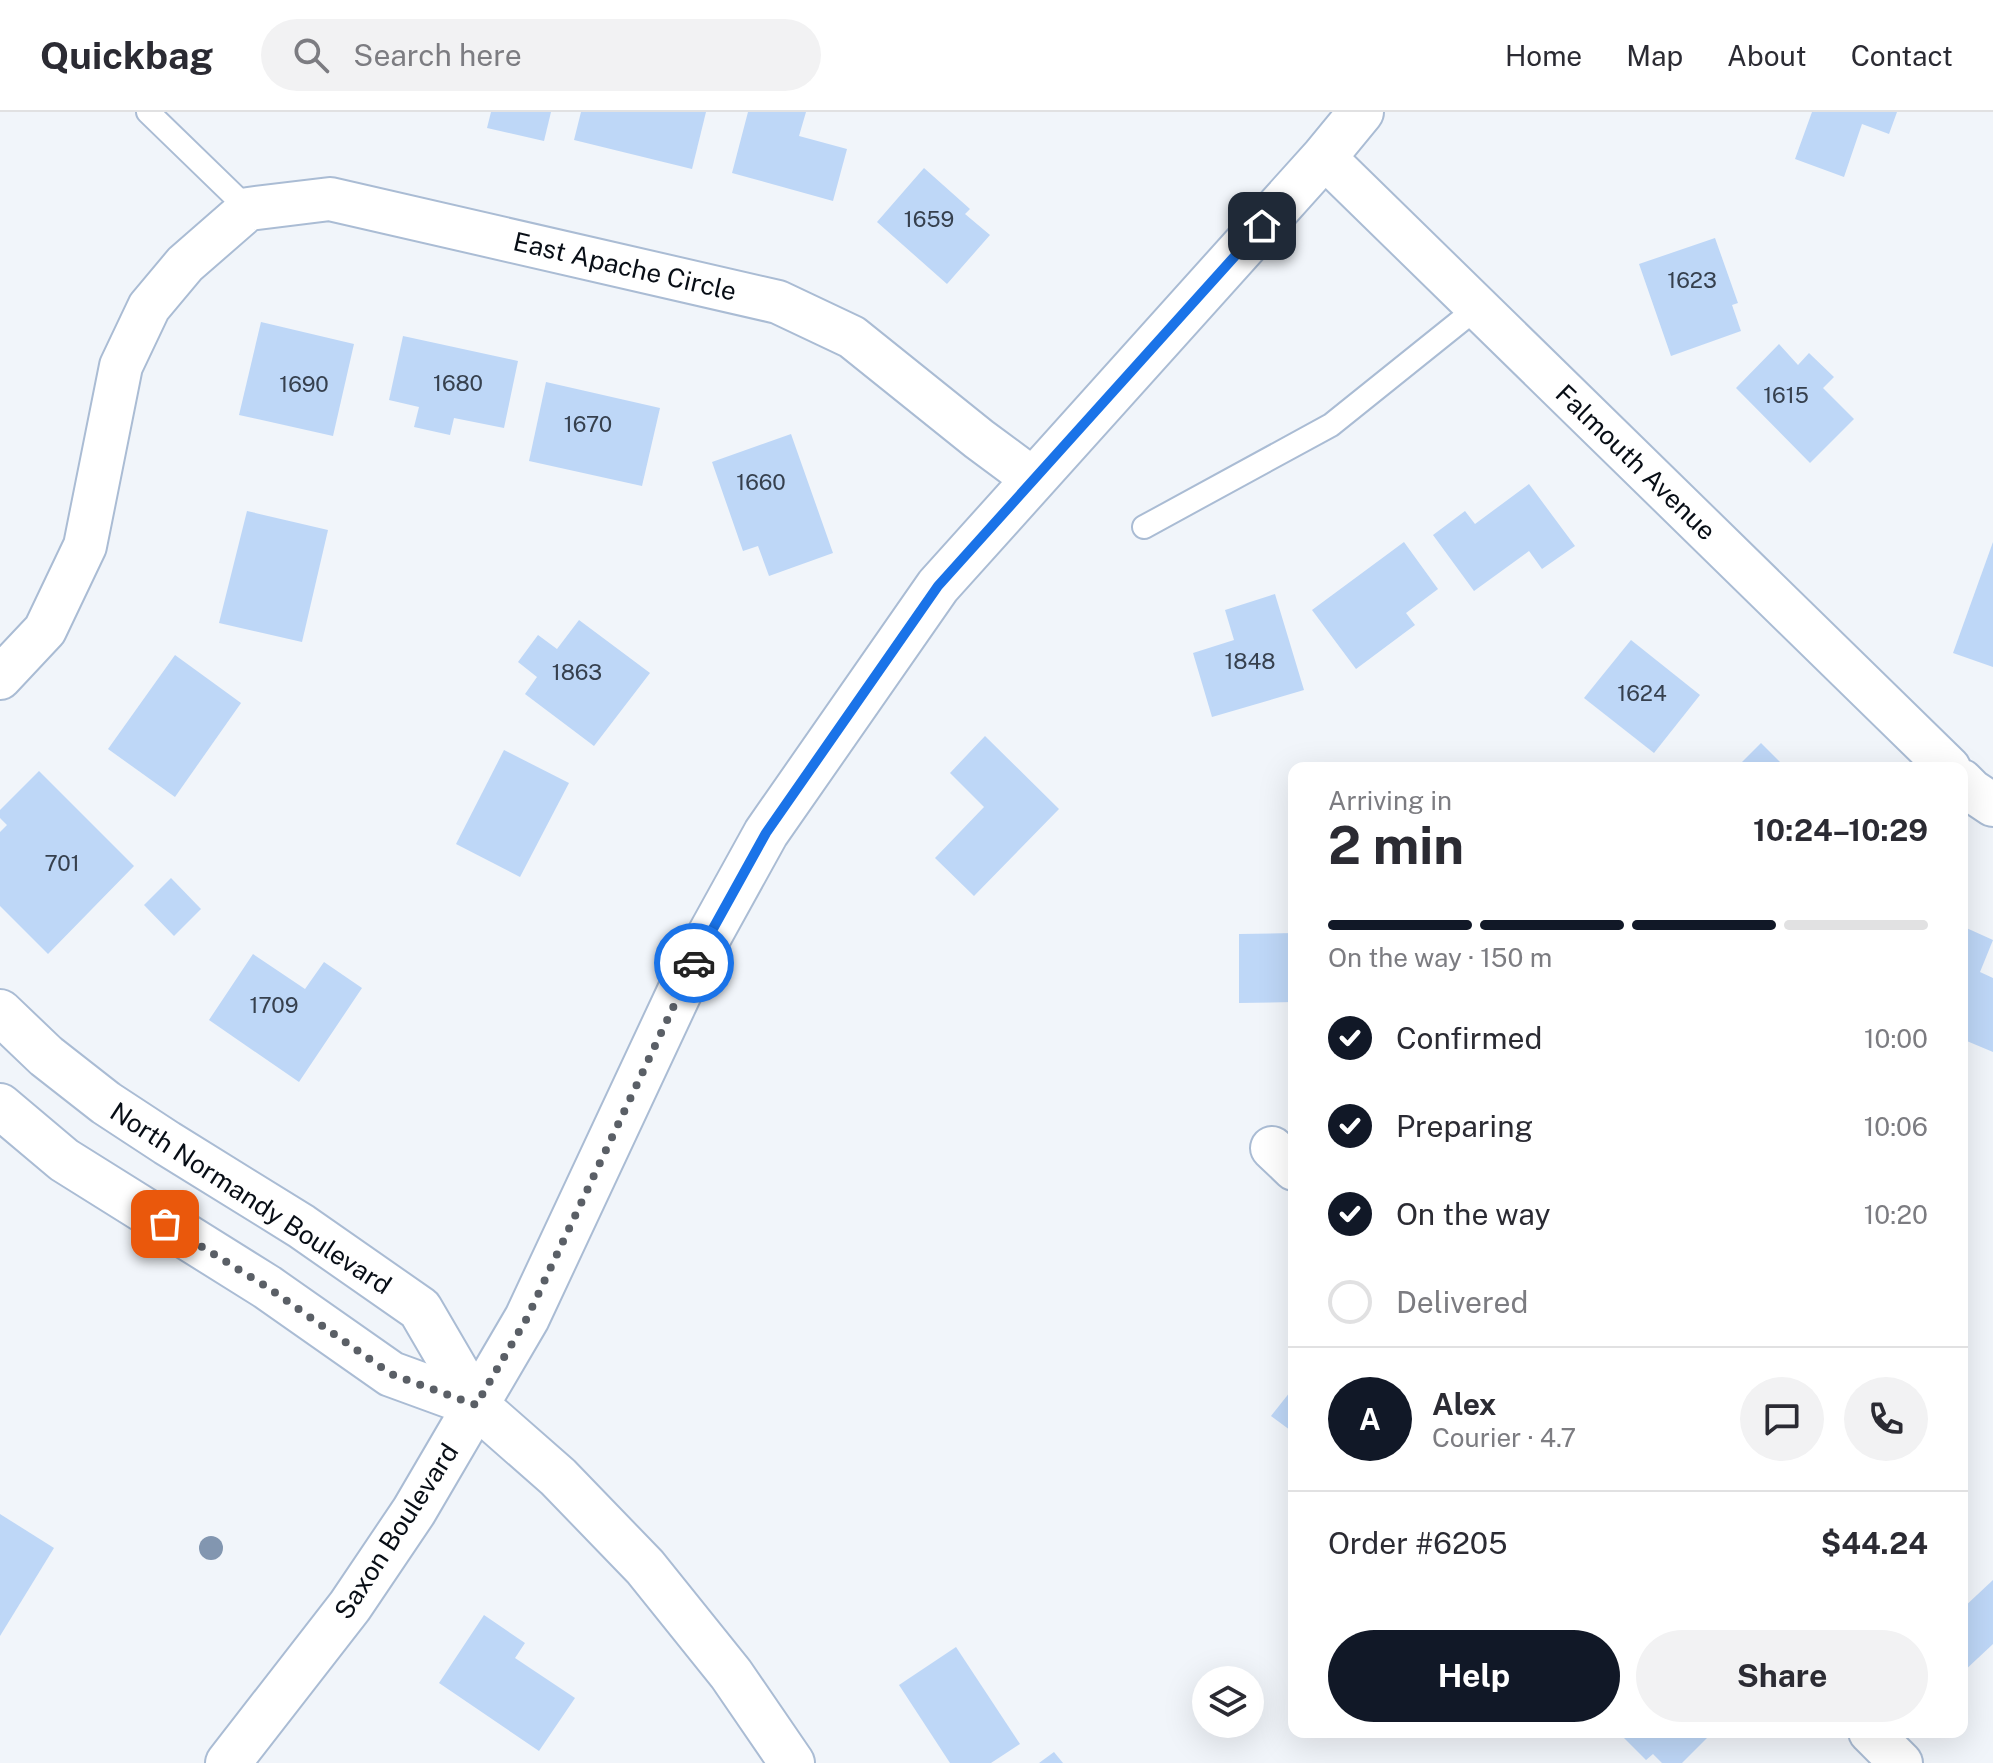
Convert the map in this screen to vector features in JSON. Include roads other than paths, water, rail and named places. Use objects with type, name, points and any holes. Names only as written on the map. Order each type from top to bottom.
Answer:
[{"type":"main road","name":"Saxon Boulevard","points":[[228,1763],[350,1606],[414,1511],[527,1318],[687,976],[766,833],[938,586],[1361,112]]},
{"type":"main road","name":"North Normandy Boulevard","points":[[0,1012],[46,1056],[106,1103],[301,1226],[420,1309],[476,1405],[558,1477],[645,1567],[731,1674],[792,1763]]},
{"type":"main road","name":"North Normandy Boulevard","points":[[0,1106],[64,1160],[267,1287],[391,1374],[476,1405]]},
{"type":"street","name":"Falmouth Avenue","points":[[1324,157],[1943,762]]},
{"type":"street","name":"East Apache Circle","points":[[248,209],[330,199],[778,302],[852,337],[1033,479]]},
{"type":"street","points":[[0,678],[45,630],[85,546],[121,366],[149,307],[185,264],[248,209]]},
{"type":"street","points":[[1968,787],[1993,805]]},
{"type":"street","points":[[1876,1738],[1901,1763]]},
{"type":"lane","points":[[148,112],[248,209]]},
{"type":"lane","points":[[1144,527],[1331,425],[1478,307]]}]
